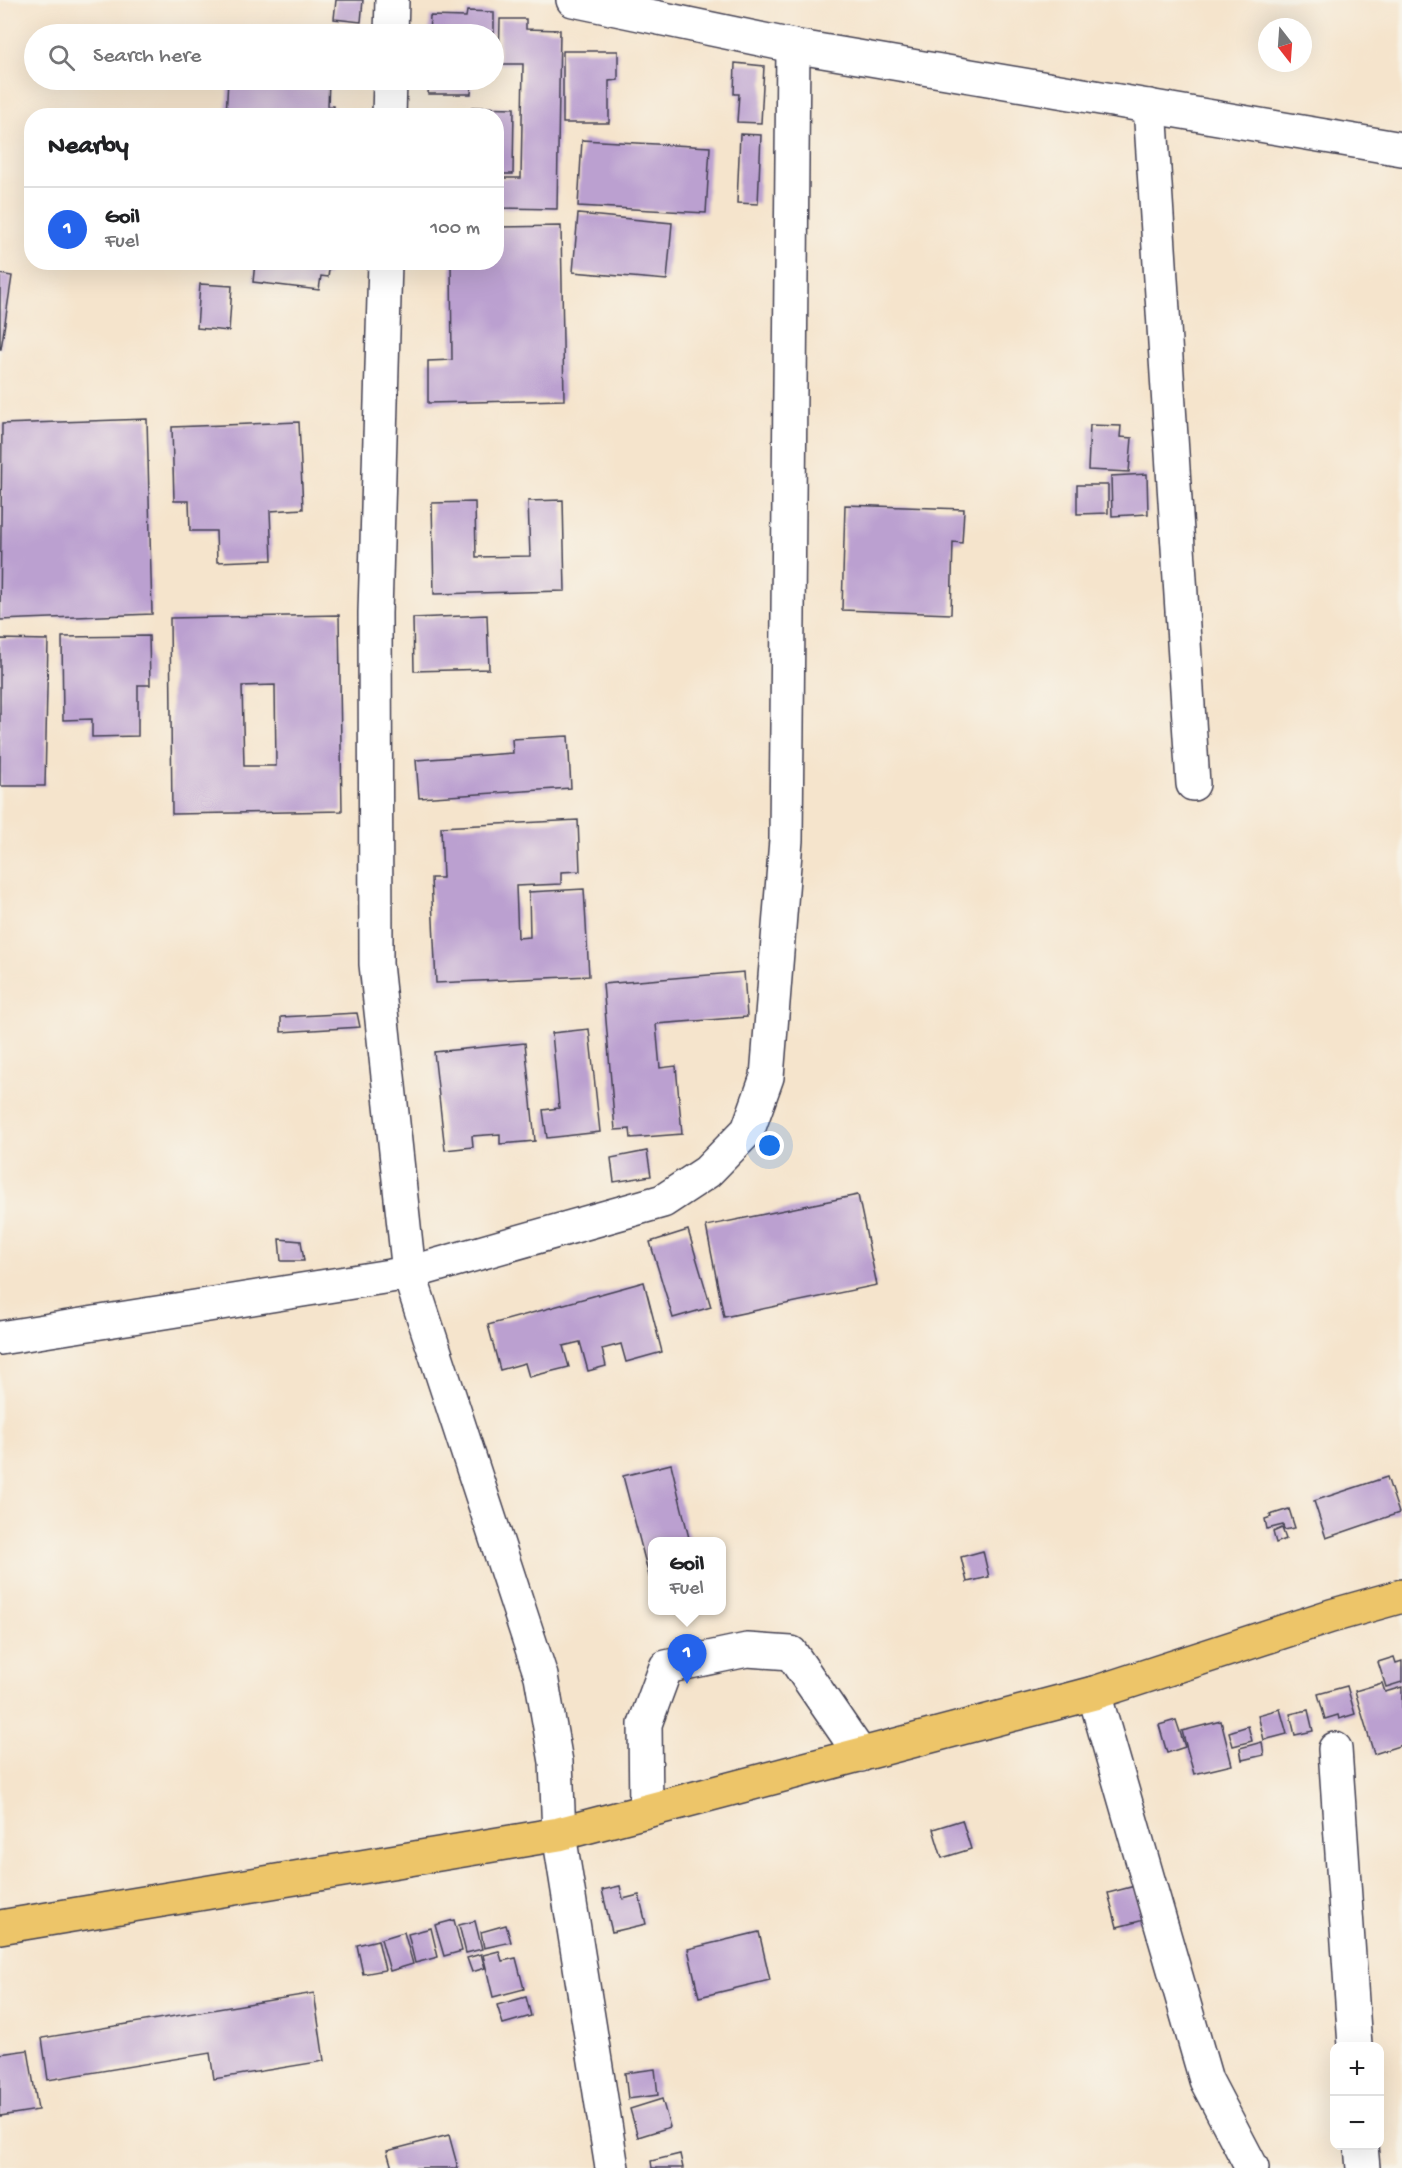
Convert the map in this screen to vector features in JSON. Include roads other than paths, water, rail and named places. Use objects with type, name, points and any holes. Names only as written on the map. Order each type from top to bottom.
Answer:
[{"type":"highway","points":[[0,1927],[560,1834],[1094,1694],[1331,1616],[1402,1596]]},
{"type":"street","points":[[391,24],[392,0]]},
{"type":"street","points":[[573,0],[793,46],[1402,149]]},
{"type":"street","points":[[0,1338],[409,1273],[663,1201],[707,1172],[748,1130],[767,1077],[786,840],[793,46]]},
{"type":"street","points":[[389,108],[390,90]]},
{"type":"street","points":[[1150,106],[1193,784]]},
{"type":"street","points":[[385,270],[375,613],[376,964],[409,1273],[541,1676],[556,1762],[560,1834],[612,2168]]},
{"type":"street","points":[[646,1811],[645,1724],[666,1667],[747,1650],[791,1653],[861,1755]]},
{"type":"street","points":[[1094,1694],[1206,2080],[1252,2168]]},
{"type":"street","points":[[1335,1749],[1354,2042]]},
{"type":"street","points":[[1361,2150],[1363,2168]]},
{"type":"place","name":"Goil","points":[[687,1684]]}]
